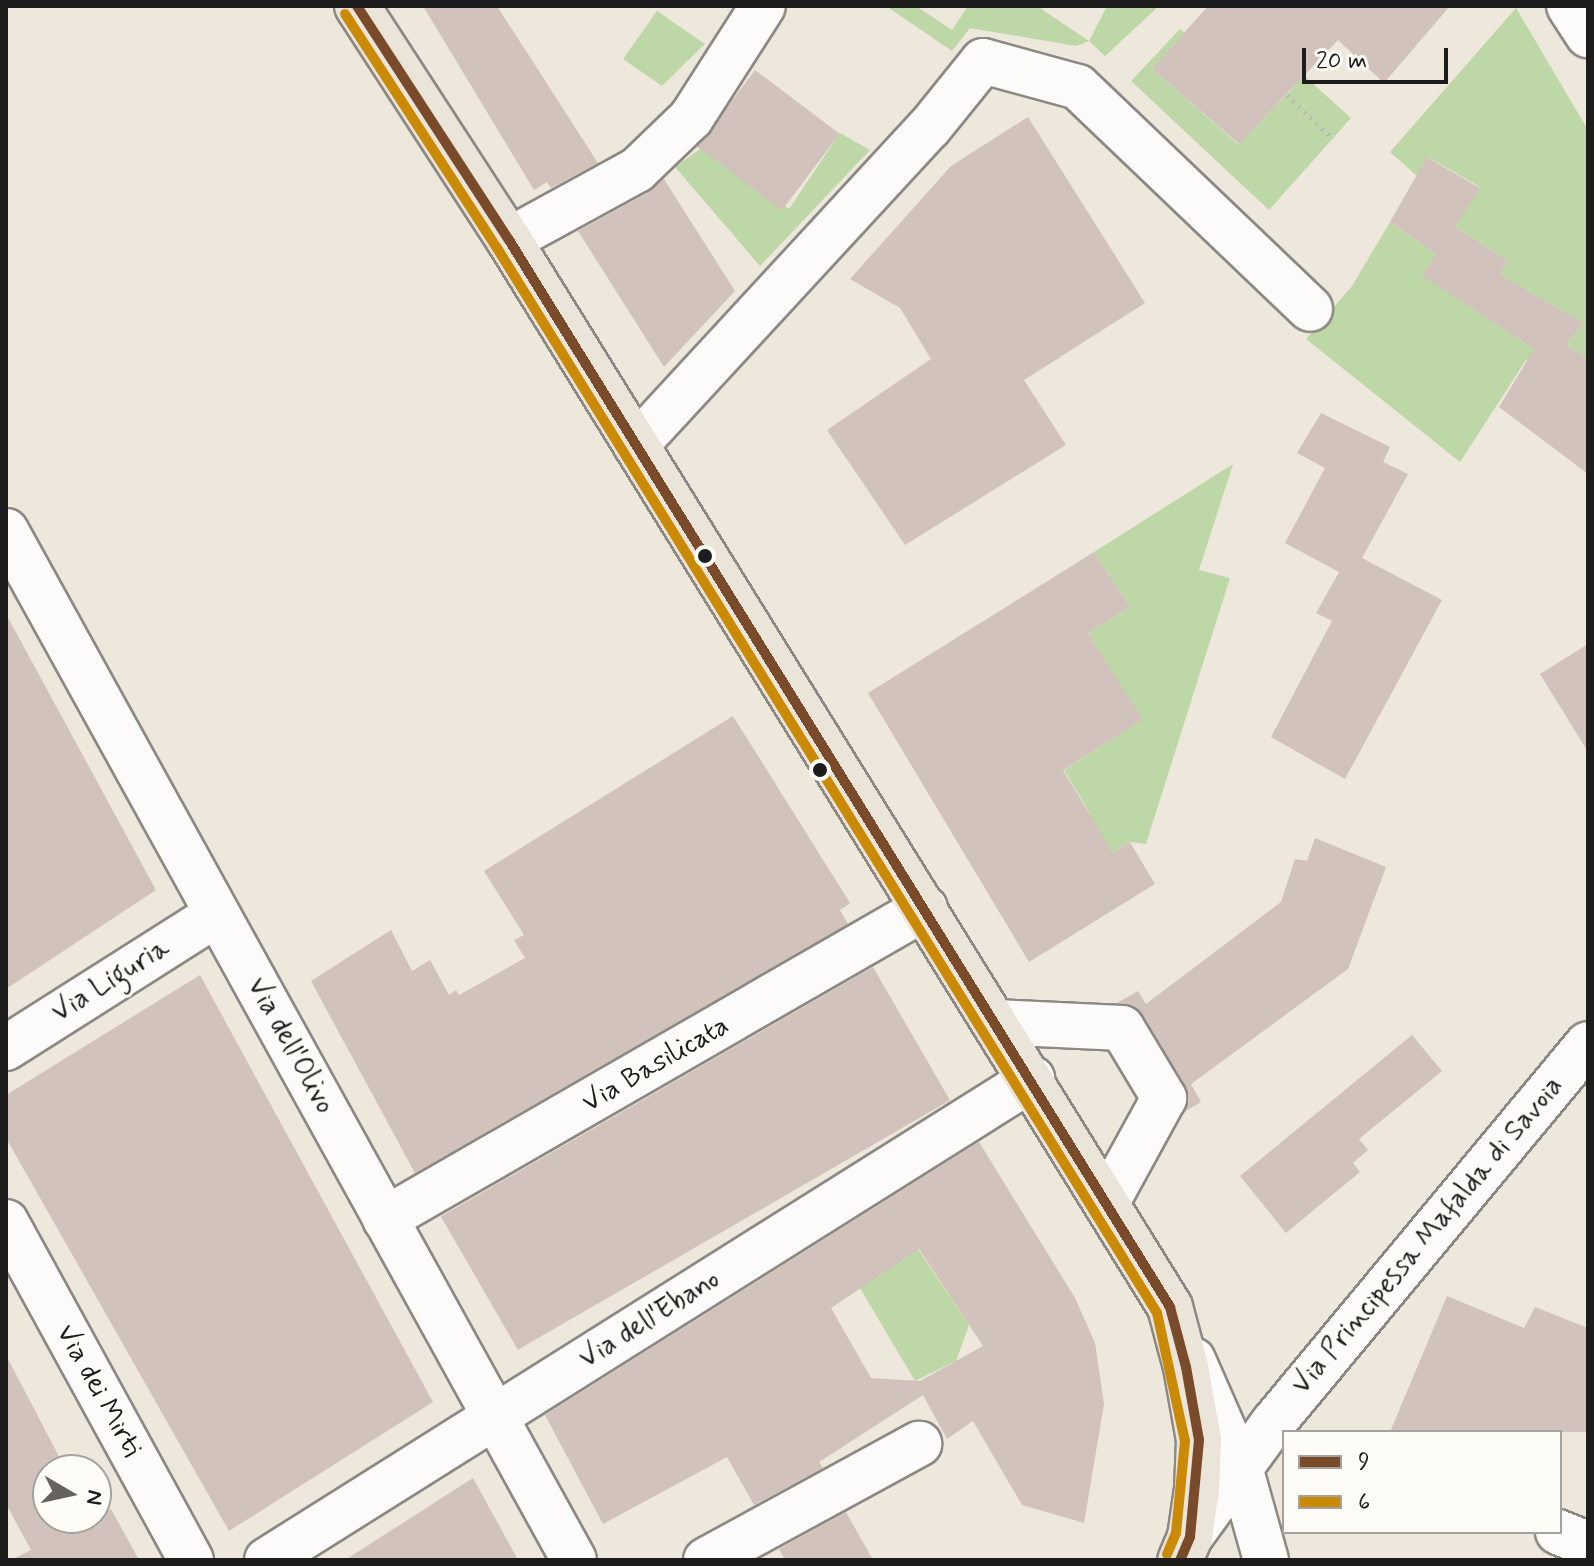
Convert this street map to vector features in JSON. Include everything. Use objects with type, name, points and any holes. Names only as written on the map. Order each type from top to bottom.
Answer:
[{"type":"main road","points":[[357,6],[509,240],[1032,1079],[1170,1307],[1186,1367],[1199,1440],[1197,1489],[1184,1551]]},
{"type":"street","points":[[509,240],[637,170],[691,118],[763,6]]},
{"type":"street","points":[[1569,6],[1588,35]]},
{"type":"street","points":[[636,445],[929,128],[983,61],[1078,87],[1310,309]]},
{"type":"street","name":"Via dell'Olivo","points":[[6,531],[574,1560]]},
{"type":"street","name":"Via Basilicata","points":[[385,1219],[925,908]]},
{"type":"street","name":"Via Liguria","points":[[6,1048],[217,914]]},
{"type":"street","points":[[995,1022],[1122,1028],[1164,1098],[1107,1202]]},
{"type":"street","name":"Via Principessa Mafalda di Savoia","points":[[1287,1427],[1588,1044]]},
{"type":"street","name":"Via dell'Ebano","points":[[267,1560],[1032,1079]]},
{"type":"street","name":"Via dei Mirti","points":[[6,1222],[191,1560]]},
{"type":"street","points":[[1170,1307],[1240,1467],[1264,1560]]},
{"type":"street","name":"Via Principessa Mafalda di Savoia","points":[[1184,1551],[1240,1467],[1282,1431]]},
{"type":"street","points":[[706,1560],[919,1444]]},
{"type":"street","points":[[1562,1534],[1588,1544]]},
{"type":"street","points":[[1184,1551],[1196,1543],[1221,1536],[1247,1542],[1264,1560]]},
{"type":"path","points":[[1287,95],[1333,139]]},
{"type":"green space","points":[[886,6],[916,6],[952,30],[968,6],[1037,6],[1089,41],[1076,46],[970,28],[952,51]]},
{"type":"green space","points":[[1107,6],[1159,6],[1105,56],[1089,41]]},
{"type":"green space","points":[[1516,8],[1588,130],[1588,359],[1566,345],[1584,323],[1500,275],[1507,260],[1455,227],[1480,187],[1428,157],[1417,176],[1390,152]]},
{"type":"green space","points":[[657,11],[705,44],[662,86],[623,59]]},
{"type":"green space","points":[[1180,29],[1185,33],[1152,69],[1238,144],[1294,87],[1291,64],[1351,118],[1269,210],[1131,81]]},
{"type":"green space","points":[[840,133],[870,150],[760,266],[675,167],[700,149],[789,209]]},
{"type":"green space","points":[[1390,222],[1436,254],[1423,276],[1548,358],[1526,360],[1460,462],[1306,339],[1352,286]]},
{"type":"green space","points":[[1233,464],[1199,570],[1230,578],[1146,844],[1130,842],[1095,864],[1089,812],[1064,770],[1142,720],[1088,633],[1130,607],[1094,552]]},
{"type":"green space","points":[[918,1249],[969,1325],[956,1361],[915,1381],[860,1288]]},
{"type":"building","points":[[423,6],[497,6],[598,163],[551,188],[547,182],[534,190]]},
{"type":"building","points":[[1208,6],[1450,6],[1384,83],[1338,40],[1239,144],[1152,69]]},
{"type":"building","points":[[755,70],[840,134],[782,210],[697,147]]},
{"type":"building","points":[[1028,117],[1145,303],[1024,380],[1066,445],[905,545],[827,430],[931,359],[900,308],[850,279],[951,166]]},
{"type":"building","points":[[1427,157],[1480,188],[1455,227],[1507,260],[1500,275],[1584,323],[1566,345],[1588,359],[1588,474],[1499,407],[1534,349],[1422,276],[1436,254],[1390,222]]},
{"type":"building","points":[[664,179],[735,291],[664,367],[578,231],[649,192]]},
{"type":"building","points":[[1321,413],[1390,447],[1383,462],[1408,474],[1362,558],[1442,600],[1345,779],[1271,737],[1332,621],[1316,613],[1339,572],[1285,543],[1325,468],[1297,453]]},
{"type":"building","points":[[1094,552],[1130,607],[1088,633],[1143,720],[1063,770],[1113,853],[1130,842],[1155,884],[1029,962],[868,693]]},
{"type":"building","points":[[6,614],[156,890],[6,989]]},
{"type":"building","points":[[1588,644],[1588,752],[1540,674]]},
{"type":"building","points":[[733,716],[850,903],[840,910],[848,924],[415,1173],[311,981],[391,930],[412,971],[430,960],[449,995],[456,990],[459,995],[525,958],[514,940],[524,935],[484,871]]},
{"type":"building","points":[[1315,838],[1386,867],[1348,969],[1191,1084],[1201,1102],[1186,1111],[1189,1098],[1185,1085],[1143,1015],[1134,1006],[1117,1003],[1138,991],[1146,1004],[1281,902],[1295,859],[1307,861]]},
{"type":"building","points":[[873,967],[950,1100],[518,1350],[441,1216]]},
{"type":"building","points":[[200,975],[433,1402],[229,1531],[6,1138],[6,1095]]},
{"type":"building","points":[[1412,1035],[1442,1071],[1359,1139],[1368,1150],[1353,1163],[1360,1172],[1286,1233],[1240,1176]]},
{"type":"building","points":[[979,1142],[1075,1298],[1095,1343],[1104,1404],[1084,1523],[1022,1505],[973,1421],[947,1439],[923,1395],[819,1462],[823,1468],[754,1505],[727,1457],[603,1524],[545,1415]],"holes":[[[919,1249],[983,1346],[920,1381],[871,1378],[831,1308]]]},
{"type":"building","points":[[1447,1296],[1524,1328],[1535,1307],[1588,1328],[1588,1432],[1391,1430]]},
{"type":"building","points":[[6,1355],[58,1454],[32,1454],[32,1534],[112,1534],[112,1511],[139,1560],[11,1560],[31,1550],[6,1504]]},
{"type":"building","points":[[473,1478],[518,1560],[345,1560]]},
{"type":"building","points":[[846,1512],[873,1560],[785,1560],[779,1549]]},
{"type":"transit line","name":"9","points":[[357,6],[509,240],[1170,1307],[1186,1367],[1199,1440],[1190,1537],[1180,1560]]},
{"type":"transit line","name":"6","points":[[345,14],[497,248],[1157,1313],[1185,1441],[1176,1533],[1167,1554]]}]
